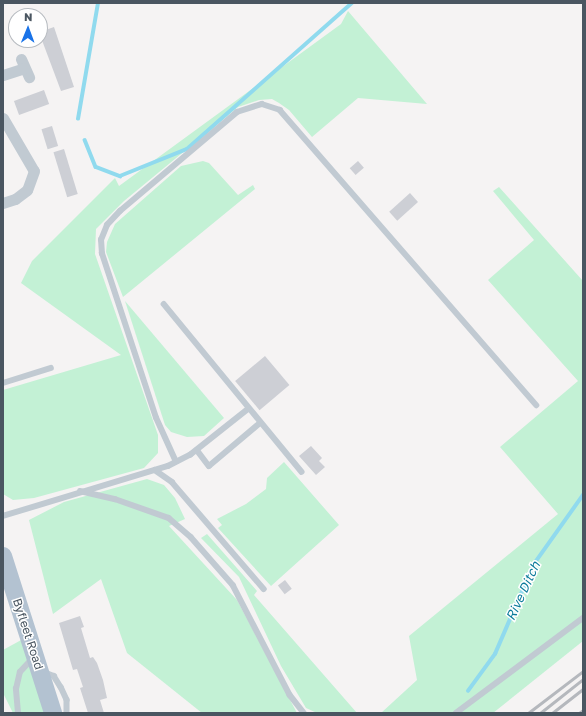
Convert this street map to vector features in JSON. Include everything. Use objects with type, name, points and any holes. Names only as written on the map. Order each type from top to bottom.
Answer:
[{"type":"main road","name":"Byfleet Road","points":[[3,556],[53,713]]},
{"type":"street","points":[[3,76],[25,68]]},
{"type":"street","points":[[3,118],[34,171],[27,190],[4,209]]},
{"type":"lane","points":[[176,462],[156,418],[102,254],[101,240],[107,225],[120,211],[237,112],[257,105],[270,105],[280,110],[536,405]]},
{"type":"lane","points":[[164,304],[248,409],[302,472]]},
{"type":"lane","points":[[3,383],[51,368]]},
{"type":"lane","points":[[3,516],[80,491],[155,470],[176,462],[197,450],[248,409]]},
{"type":"lane","points":[[197,450],[209,466],[260,423]]},
{"type":"lane","points":[[155,470],[172,482],[264,589]]},
{"type":"lane","points":[[80,491],[115,499],[169,518],[191,537],[233,584],[290,695],[304,713]]},
{"type":"lane","points":[[456,713],[583,618]]},
{"type":"lane","points":[[18,713],[16,689],[20,672],[37,663],[54,676],[67,700],[67,713]]},
{"type":"green space","points":[[348,11],[427,104],[358,98],[312,137],[289,110],[279,103],[272,99],[259,100],[238,107],[124,201],[96,229],[95,254],[158,435],[158,453],[144,468],[34,498],[13,500],[3,494],[3,390],[121,355],[21,283],[32,261],[115,178],[119,186],[341,24]]},
{"type":"green space","points":[[203,161],[209,163],[238,195],[253,185],[255,189],[123,297],[106,252],[107,242],[115,224],[181,166]]},
{"type":"green space","points":[[499,187],[583,281],[583,641],[493,713],[381,713],[417,680],[409,636],[558,514],[500,447],[578,381],[488,280],[534,240],[493,191]]},
{"type":"green space","points":[[125,301],[224,418],[204,436],[187,437],[171,432],[165,425]]},
{"type":"green space","points":[[284,462],[339,525],[271,586],[218,528],[222,525],[217,519],[246,504],[266,489],[267,478]]},
{"type":"green space","points":[[147,479],[164,485],[175,498],[185,519],[169,526],[237,600],[297,713],[202,713],[127,653],[101,579],[53,614],[29,520],[64,502]]},
{"type":"green space","points":[[207,534],[257,591],[254,595],[357,713],[317,713],[306,708],[281,666],[239,577],[201,538]]},
{"type":"green space","points":[[23,639],[48,713],[13,713],[3,693],[3,650]]},
{"type":"building","points":[[54,27],[74,87],[61,91],[45,48],[48,48],[48,29]]},
{"type":"building","points":[[44,90],[49,104],[19,115],[14,101]]},
{"type":"building","points":[[52,126],[58,146],[48,149],[41,129]]},
{"type":"building","points":[[64,149],[78,194],[67,197],[53,152]]},
{"type":"building","points":[[358,161],[364,168],[356,175],[350,168]]},
{"type":"building","points":[[410,193],[418,202],[397,221],[389,212]]},
{"type":"building","points":[[265,356],[289,385],[260,410],[235,381]]},
{"type":"building","points":[[311,446],[322,458],[319,461],[325,467],[316,475],[299,456]]},
{"type":"building","points":[[285,580],[292,589],[285,594],[278,586]]},
{"type":"building","points":[[80,616],[84,627],[81,628],[90,658],[93,657],[97,663],[103,680],[107,698],[100,700],[104,713],[88,713],[80,688],[83,687],[77,669],[73,670],[59,623]]},
{"type":"waterway","points":[[78,119],[98,3]]},
{"type":"waterway","points":[[85,140],[96,167],[120,176],[187,149],[352,3]]},
{"type":"waterway","name":"Rive Ditch","points":[[468,691],[495,654],[534,564],[583,495]]},
{"type":"railway","points":[[528,713],[583,671]]},
{"type":"railway","points":[[540,713],[583,679]]},
{"type":"railway","points":[[552,713],[583,689]]},
{"type":"railway","points":[[579,713],[583,710]]}]
